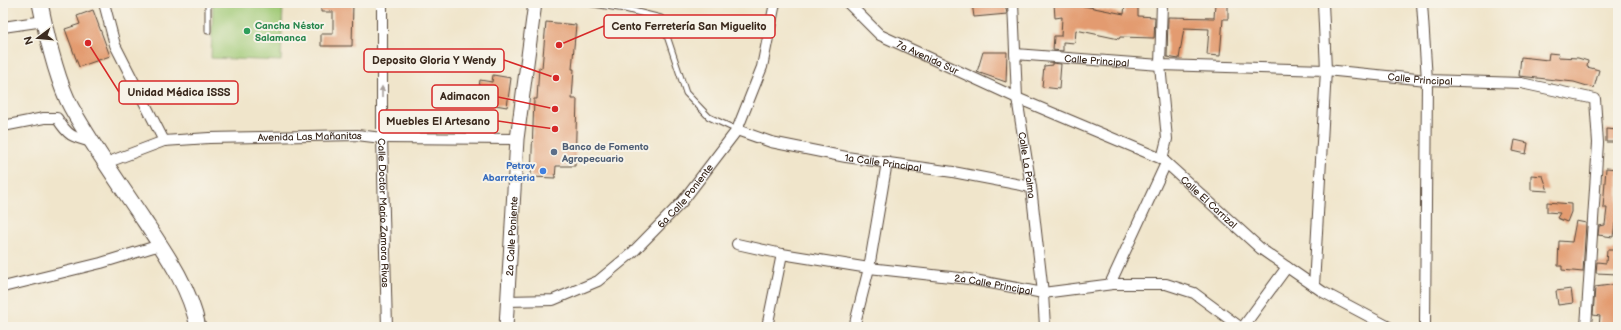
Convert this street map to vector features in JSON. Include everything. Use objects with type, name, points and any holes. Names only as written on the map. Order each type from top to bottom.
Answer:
[{"type":"main road","points":[[40,3],[65,93],[71,106],[92,142],[160,245],[184,285],[192,305],[198,327]]},
{"type":"street","points":[[104,3],[115,45],[164,141]]},
{"type":"street","name":"Calle Doctor Mario Zamora Rivas","points":[[382,3],[382,138],[387,327]]},
{"type":"street","name":"2a Calle Poniente","points":[[506,327],[517,139],[535,3]]},
{"type":"street","name":"6a Calle Poniente","points":[[507,301],[553,300],[598,281],[633,252],[682,202],[737,130],[762,67],[775,3]]},
{"type":"street","name":"7a Avenida Sur","points":[[848,3],[880,35],[1017,98]]},
{"type":"street","name":"Calle La Palma","points":[[1013,3],[1017,98],[1031,187],[1043,293],[1045,327]]},
{"type":"street","points":[[1110,284],[1164,161],[1167,139],[1160,65],[1162,3]]},
{"type":"street","points":[[1314,286],[1326,70],[1323,3]]},
{"type":"street","points":[[1422,3],[1427,80],[1425,327]]},
{"type":"street","points":[[3,28],[44,21]]},
{"type":"street","name":"Calle Principal","points":[[1015,54],[1160,65],[1326,70],[1427,80],[1520,83],[1595,99],[1598,143],[1586,327]]},
{"type":"street","name":"Calle El Carrizal","points":[[1017,98],[1164,161],[1261,249],[1314,286],[1389,327]]},
{"type":"street","points":[[3,126],[44,118],[57,118],[63,129],[73,137],[92,142]]},
{"type":"street","name":"1a Calle Principal","points":[[737,130],[771,142],[846,157],[953,172],[1031,187]]},
{"type":"street","name":"Avenida Las Mañanitas","points":[[106,163],[164,141],[209,138],[357,135],[382,138],[517,139]]},
{"type":"street","points":[[854,327],[869,268],[887,162]]},
{"type":"street","name":"2a Calle Principal","points":[[737,244],[782,254],[869,268],[969,279],[1043,293],[1110,284],[1166,284],[1194,293],[1240,327]]},
{"type":"street","points":[[3,287],[101,263],[160,245]]},
{"type":"street","points":[[767,327],[782,254]]},
{"type":"street","points":[[1243,327],[1287,266]]},
{"type":"lane","points":[[208,3],[208,31]]},
{"type":"lane","points":[[587,3],[626,9],[661,18],[686,93],[709,117],[737,130]]},
{"type":"green space","name":"Cancha Néstor Salamanca","points":[[213,3],[283,3],[281,61],[211,58]]},
{"type":"building","points":[[321,3],[353,3],[352,46],[321,46],[321,34],[333,34],[333,12],[321,12]]},
{"type":"building","points":[[972,3],[1005,3],[1007,14],[974,17]]},
{"type":"building","points":[[1054,3],[1079,3],[1079,5],[1124,14],[1125,4],[1138,5],[1138,16],[1155,17],[1154,38],[1120,37],[1119,39],[1076,30],[1075,43],[1063,42],[1063,51],[1053,50],[1054,36],[1061,36],[1062,17],[1055,18]]},
{"type":"building","points":[[1215,3],[1228,3],[1228,19],[1223,19],[1220,56],[1207,55],[1209,29],[1184,28],[1179,59],[1167,57],[1168,17],[1214,18]]},
{"type":"building","points":[[93,10],[110,56],[79,67],[65,29],[80,24],[77,16]]},
{"type":"building","points":[[546,22],[576,25],[572,69],[574,69],[572,99],[577,99],[575,166],[556,166],[555,178],[531,177],[534,99],[537,99],[539,67],[542,68]]},
{"type":"building","points":[[983,52],[1007,52],[1006,82],[977,72]]},
{"type":"building","points":[[1549,53],[1559,54],[1558,57],[1578,58],[1588,61],[1587,67],[1599,70],[1594,88],[1574,82],[1519,76],[1521,57],[1548,60]]},
{"type":"building","points":[[1052,63],[1061,64],[1059,89],[1042,87],[1044,66],[1052,65]]},
{"type":"building","points":[[493,75],[511,78],[507,107],[477,102],[480,80],[492,82]]},
{"type":"building","points":[[1606,129],[1618,130],[1618,142],[1606,142]]},
{"type":"building","points":[[1515,140],[1528,143],[1526,154],[1513,151]]},
{"type":"building","points":[[1606,168],[1618,169],[1618,223],[1615,223],[1613,237],[1598,235],[1599,226],[1605,225],[1607,208],[1603,208]]},
{"type":"building","points":[[1531,175],[1543,176],[1548,191],[1531,190]]},
{"type":"building","points":[[1547,202],[1571,204],[1571,212],[1567,222],[1557,218],[1560,213],[1547,212]]},
{"type":"building","points":[[1576,221],[1586,223],[1583,272],[1562,270],[1562,266],[1558,266],[1559,241],[1572,242]]},
{"type":"building","points":[[1607,250],[1616,250],[1615,264],[1618,264],[1618,274],[1596,273],[1597,262],[1606,263]]},
{"type":"building","points":[[1618,284],[1618,327],[1599,327],[1600,316],[1593,315],[1595,287]]},
{"type":"building","points":[[1571,289],[1573,303],[1558,305],[1556,291]]},
{"type":"place","name":"Cancha Néstor Salamanca","points":[[247,31]]},
{"type":"place","name":"Unidad Médica ISSS","points":[[88,43]]},
{"type":"place","name":"Cento Ferretería San Miguelito","points":[[559,45]]},
{"type":"place","name":"Deposito Gloria Y Wendy","points":[[556,78]]},
{"type":"place","name":"Adimacon","points":[[555,109]]},
{"type":"place","name":"Muebles El Artesano","points":[[555,129]]},
{"type":"place","name":"Banco de Fomento Agropecuario","points":[[554,152]]},
{"type":"place","name":"Petrov Abarroteria","points":[[543,171]]}]
